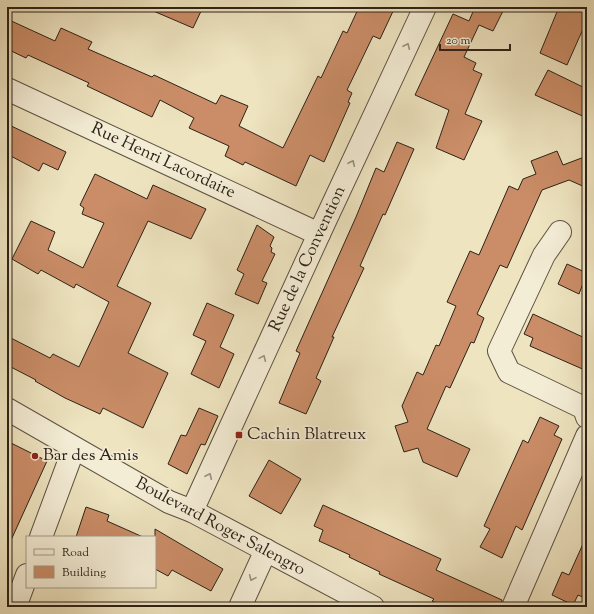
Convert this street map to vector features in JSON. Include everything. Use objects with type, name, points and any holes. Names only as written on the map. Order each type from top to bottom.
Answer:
[{"type":"street","name":"Rue de la Convention","points":[[192,511],[425,7]]},
{"type":"street","name":"Rue Henri Lacordaire","points":[[7,89],[319,234]]},
{"type":"street","points":[[560,232],[544,255],[499,351],[509,372],[584,408],[587,417]]},
{"type":"street","name":"Boulevard Roger Salengro","points":[[7,408],[169,502],[192,511],[373,607]]},
{"type":"street","points":[[513,607],[587,436]]},
{"type":"street","points":[[41,536],[74,448]]},
{"type":"street","points":[[240,607],[266,550]]},
{"type":"street","points":[[15,607],[26,578]]},
{"type":"building","points":[[144,7],[203,7],[193,28]]},
{"type":"building","points":[[359,7],[395,7],[380,39],[373,36],[347,90],[352,93],[348,102],[350,103],[324,162],[310,155],[296,186],[245,162],[243,165],[225,156],[229,146],[189,128],[194,118],[160,100],[152,117],[87,86],[89,83],[28,55],[26,58],[7,49],[7,19],[55,41],[61,28],[92,42],[88,49],[152,77],[154,75],[216,104],[221,95],[248,106],[239,126],[283,148],[318,76],[321,78],[343,31],[347,33]]},
{"type":"building","points":[[475,7],[505,7],[493,31],[479,25],[464,57],[476,63],[473,70],[482,74],[465,114],[482,121],[464,160],[436,148],[449,110],[415,95],[453,14],[469,21]]},
{"type":"building","points":[[559,7],[587,7],[587,20],[567,65],[540,53]]},
{"type":"building","points":[[548,70],[587,89],[587,118],[535,95]]},
{"type":"building","points":[[7,124],[66,152],[58,170],[43,163],[39,171],[7,154]]},
{"type":"building","points":[[397,142],[414,149],[385,215],[383,214],[360,266],[364,268],[332,337],[334,337],[316,378],[321,381],[306,414],[279,403],[300,353],[296,351],[356,217],[376,168],[384,172]]},
{"type":"building","points":[[557,151],[563,165],[587,156],[587,188],[569,180],[542,190],[507,268],[500,265],[477,314],[484,318],[474,343],[471,342],[450,388],[446,386],[427,429],[470,449],[457,477],[423,462],[418,448],[404,452],[395,426],[408,422],[402,406],[417,372],[423,375],[436,345],[439,346],[456,306],[447,302],[470,251],[479,255],[509,186],[518,190],[523,179],[536,174],[531,161]]},
{"type":"building","points":[[95,174],[147,199],[153,185],[206,209],[191,239],[148,221],[117,286],[151,303],[128,353],[168,373],[143,428],[103,408],[100,414],[65,398],[35,381],[36,380],[7,365],[7,336],[50,358],[53,354],[79,367],[100,322],[109,302],[76,284],[74,288],[41,270],[38,274],[12,259],[31,221],[55,232],[48,250],[83,268],[104,223],[82,214],[84,208],[80,205]]},
{"type":"building","points":[[257,225],[274,237],[270,246],[272,248],[271,252],[275,254],[262,281],[267,283],[258,304],[235,294],[244,274],[237,270]]},
{"type":"building","points":[[567,264],[587,273],[579,294],[558,284]]},
{"type":"building","points":[[207,303],[234,315],[220,347],[234,354],[219,388],[191,374],[206,341],[193,335]]},
{"type":"building","points":[[533,314],[587,339],[587,371],[530,346],[533,338],[524,334]]},
{"type":"building","points":[[199,408],[218,416],[205,445],[201,444],[187,474],[168,464],[181,435],[186,436]]},
{"type":"building","points":[[540,417],[559,426],[554,435],[562,439],[522,530],[516,526],[502,558],[480,547],[490,529],[484,526],[523,440],[528,443]]},
{"type":"building","points":[[7,441],[47,461],[7,549]]},
{"type":"building","points":[[269,460],[301,479],[281,514],[249,496]]},
{"type":"building","points":[[323,505],[441,559],[436,570],[502,600],[501,607],[445,607],[432,601],[434,599],[379,574],[380,572],[349,557],[350,555],[319,541],[323,530],[314,526]]},
{"type":"building","points":[[86,507],[109,515],[107,521],[141,536],[76,536]]},
{"type":"building","points":[[155,529],[223,569],[211,591],[172,570],[168,576],[156,570]]},
{"type":"building","points":[[587,535],[587,599],[578,595],[573,605],[552,595],[562,572],[569,575]]},
{"type":"place","name":"Cachin Blatreux","points":[[239,435]]},
{"type":"place","name":"Bar des Amis","points":[[35,456]]}]
